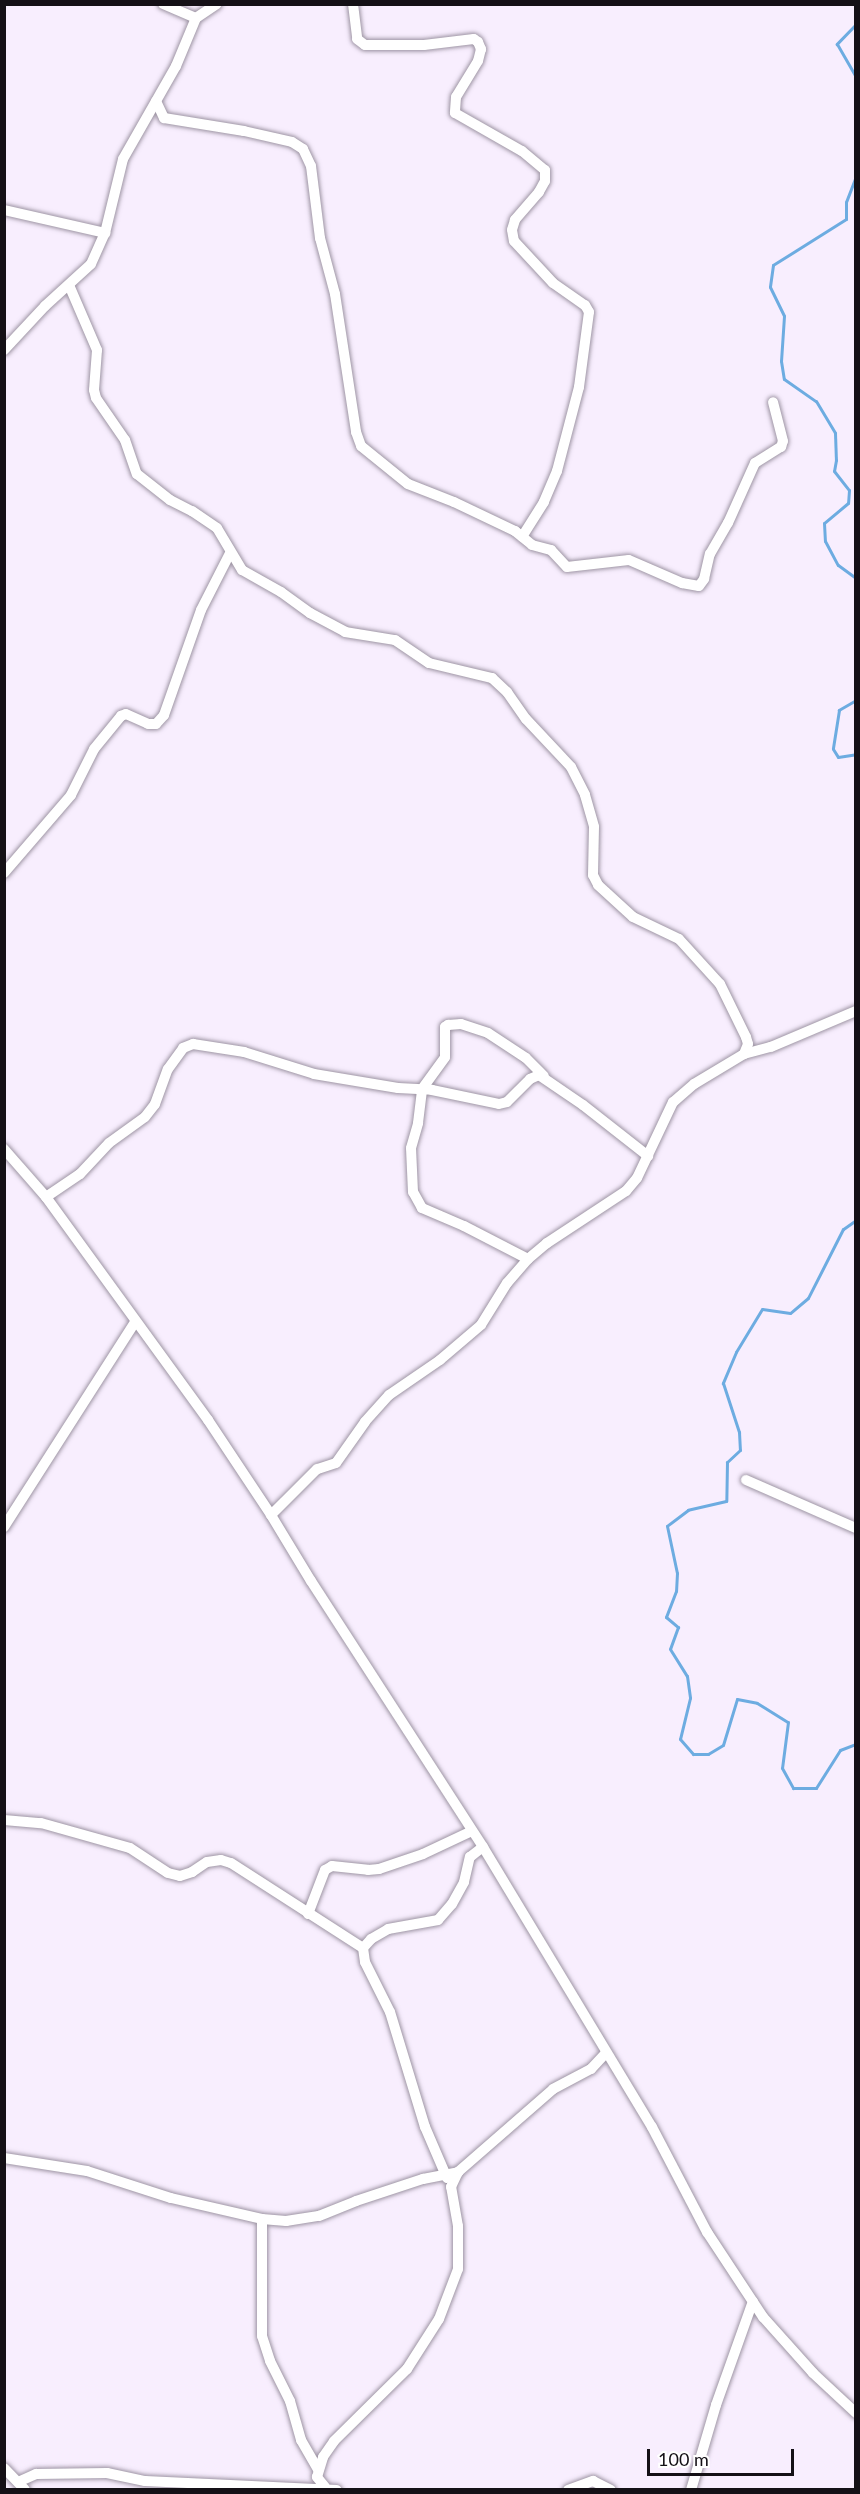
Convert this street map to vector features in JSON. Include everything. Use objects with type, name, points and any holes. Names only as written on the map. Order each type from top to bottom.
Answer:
[{"type":"street","points":[[163,4],[196,18]]},
{"type":"street","points":[[4,350],[24,327],[91,264],[105,233],[123,159],[176,66],[196,18],[218,4]]},
{"type":"street","points":[[353,4],[357,39],[365,45],[424,45],[474,39],[478,42],[481,49],[478,61],[456,98],[455,113],[522,152],[545,170],[545,181],[539,192],[515,220],[512,230],[514,241],[553,283],[585,305],[589,312],[579,387],[557,471],[544,502],[522,537]]},
{"type":"street","points":[[156,101],[164,118],[292,142],[303,149],[311,166],[320,238],[335,294],[356,432],[361,447],[408,484],[454,502],[515,531],[532,545],[551,550],[567,567],[629,560],[682,583],[699,586],[704,579],[710,554],[728,523],[756,464],[781,447],[783,441],[773,402]]},
{"type":"street","points":[[4,210],[105,233]]},
{"type":"street","points":[[69,285],[97,350],[94,390],[96,398],[125,440],[137,474],[170,500],[192,511],[217,528],[242,570],[345,632],[395,640],[429,663],[492,678],[507,692],[526,719],[571,767],[585,795],[594,826],[593,875],[598,885],[633,917],[674,934],[720,984],[746,1037],[748,1044],[744,1054]]},
{"type":"street","points":[[4,873],[72,795],[94,748],[121,716],[126,714],[148,724],[156,724],[164,715],[201,610],[230,553]]},
{"type":"street","points":[[271,1515],[317,1469],[336,1463],[365,1422],[389,1395],[440,1360],[481,1325],[507,1283],[528,1259],[547,1243],[626,1191],[637,1178],[667,1110],[673,1102],[694,1084],[744,1054],[771,1047],[855,1011]]},
{"type":"street","points":[[528,1259],[464,1226],[432,1214],[416,1201],[411,1148],[418,1123],[422,1089],[445,1057],[445,1027],[448,1024],[461,1024],[488,1033],[526,1058],[544,1076],[648,1156]]},
{"type":"street","points":[[46,1197],[80,1174],[124,1130],[145,1117],[155,1104],[168,1069],[183,1048],[193,1044],[244,1052],[314,1074],[398,1088],[422,1089],[499,1104],[517,1094],[535,1076],[544,1076]]},
{"type":"street","points":[[4,1149],[46,1197],[208,1419],[271,1515],[483,1846],[652,2127],[706,2232],[763,2317],[813,2373],[855,2413]]},
{"type":"street","points":[[4,1527],[135,1322]]},
{"type":"street","points":[[746,1480],[855,1528]]},
{"type":"street","points":[[4,1820],[41,1823],[130,1848],[168,1873],[180,1876],[192,1872],[207,1862],[221,1860],[253,1876],[363,1948]]},
{"type":"street","points":[[308,1914],[325,1870],[332,1866],[379,1869],[423,1854],[472,1831]]},
{"type":"street","points":[[325,2487],[318,2482],[318,2470],[334,2441],[407,2369],[439,2319],[458,2269],[458,2226],[451,2187],[425,2127],[390,2012],[365,1962],[363,1948],[371,1939],[388,1929],[438,1920],[464,1882],[470,1857],[483,1846]]},
{"type":"street","points":[[451,2187],[458,2172],[553,2089],[591,2069],[606,2053]]},
{"type":"street","points":[[4,2158],[87,2171],[171,2198],[286,2221],[319,2216],[356,2201],[445,2173],[458,2172]]},
{"type":"street","points":[[262,2218],[262,2336],[270,2361],[290,2401],[301,2440],[318,2470]]},
{"type":"street","points":[[692,2490],[716,2405],[753,2301]]},
{"type":"street","points":[[4,2468],[22,2486],[36,2474],[107,2473],[145,2481],[325,2487],[337,2490]]},
{"type":"street","points":[[567,2490],[593,2481],[610,2490]]},
{"type":"waterway","points":[[856,24],[837,44],[856,77]]},
{"type":"waterway","points":[[856,176],[846,202],[846,219],[773,265],[770,287],[784,316],[781,361],[784,379],[816,401],[835,433],[834,471],[849,490],[848,503],[824,523],[825,541],[838,565],[856,578]]},
{"type":"waterway","points":[[856,700],[839,710],[833,749],[838,757],[856,754]]},
{"type":"waterway","points":[[856,1220],[843,1229],[808,1298],[790,1313],[762,1309],[736,1352],[723,1383],[739,1432],[740,1450],[727,1462],[726,1501],[688,1510],[667,1526],[677,1573],[676,1591],[666,1617],[678,1627],[670,1649],[687,1676],[690,1698],[680,1739],[693,1754],[708,1754],[723,1745],[737,1699],[757,1703],[788,1722],[782,1768],[793,1788],[816,1788],[840,1750],[856,1744]]}]
